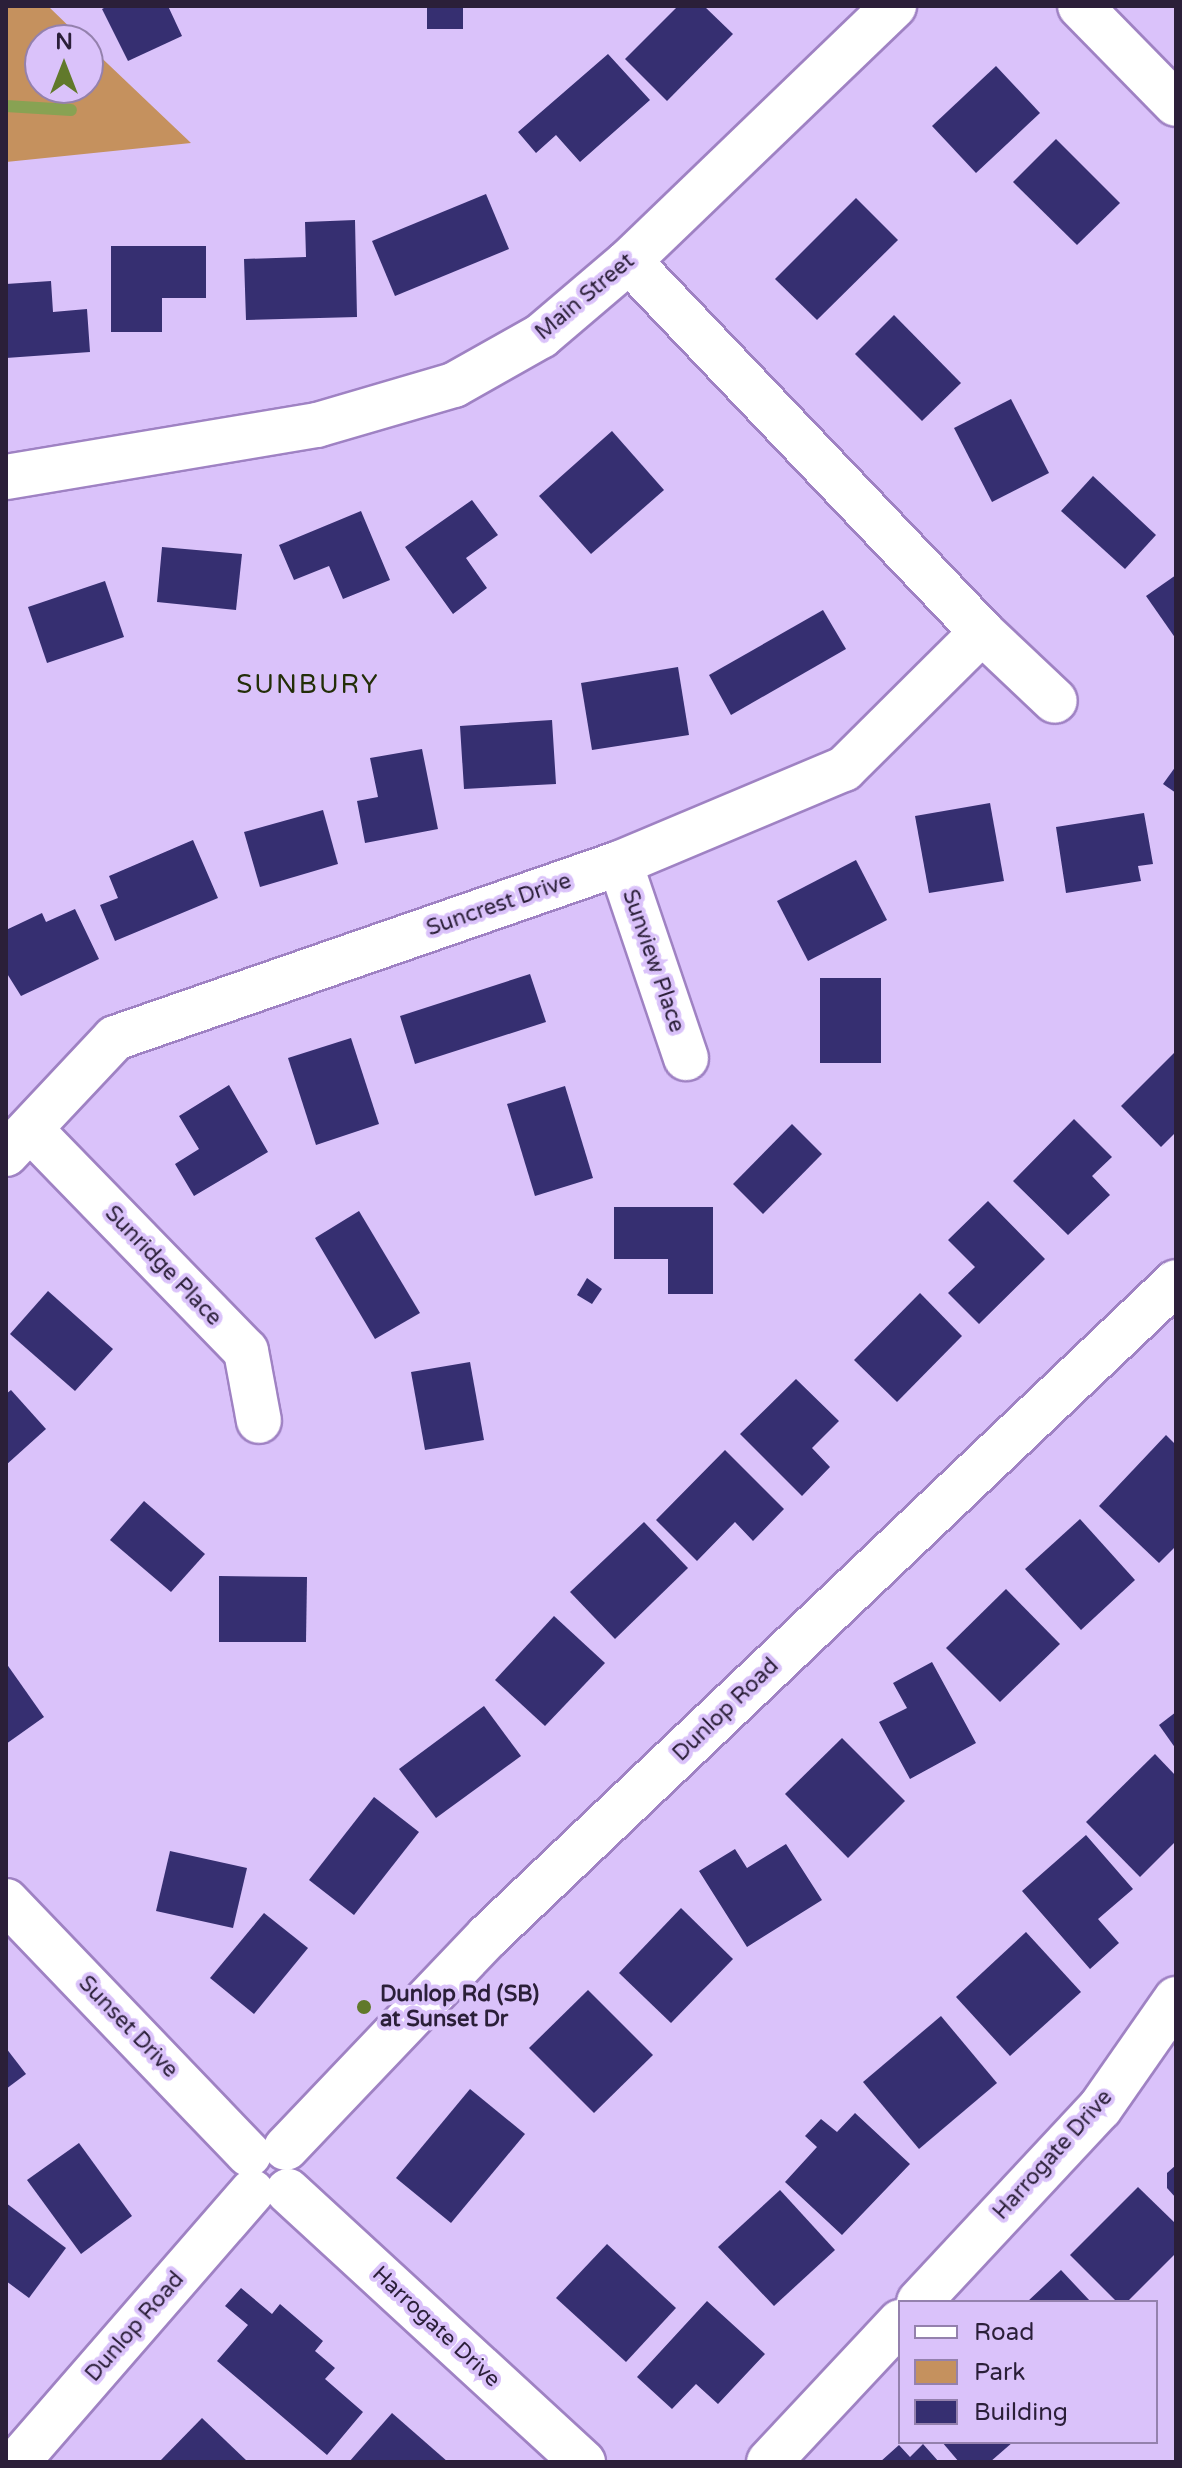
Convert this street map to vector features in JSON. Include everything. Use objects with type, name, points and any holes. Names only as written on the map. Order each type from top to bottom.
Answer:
[{"type":"street","name":"Main Street","points":[[6,477],[317,425],[454,385],[541,336],[629,261],[894,6]]},
{"type":"street","points":[[1080,6],[1176,104]]},
{"type":"street","points":[[629,261],[982,632],[1055,701]]},
{"type":"street","name":"Suncrest Drive","points":[[18,1142],[115,1038],[620,863],[844,769],[982,632]]},
{"type":"street","name":"Sunview Place","points":[[620,863],[686,1058]]},
{"type":"street","name":"Sunridge Place","points":[[18,1142],[246,1351],[259,1421]]},
{"type":"street","name":"Dunlop Road","points":[[17,2462],[269,2171],[488,1936],[1176,1282]]},
{"type":"street","name":"Sunset Drive","points":[[6,1901],[269,2171]]},
{"type":"street","name":"Harrogate Drive","points":[[921,2300],[1100,2108],[1176,1999]]},
{"type":"street","name":"Harrogate Drive","points":[[269,2171],[583,2462]]},
{"type":"street","points":[[769,2462],[898,2324]]},
{"type":"green space","points":[[6,6],[48,6],[67,24],[24,24],[24,104],[104,104],[104,60],[191,143],[6,162]]},
{"type":"building","points":[[108,6],[168,6],[182,36],[128,61],[102,9]]},
{"type":"building","points":[[427,6],[463,6],[463,29],[427,29]]},
{"type":"building","points":[[678,6],[704,6],[733,34],[667,101],[625,59]]},
{"type":"building","points":[[608,54],[650,100],[580,162],[556,135],[536,153],[518,132]]},
{"type":"building","points":[[996,66],[1040,113],[976,173],[932,126]]},
{"type":"building","points":[[1056,139],[1120,203],[1077,245],[1013,182]]},
{"type":"building","points":[[486,194],[509,249],[395,296],[372,241]]},
{"type":"building","points":[[856,198],[898,240],[817,320],[775,279]]},
{"type":"building","points":[[355,220],[357,317],[246,320],[244,259],[306,257],[305,222]]},
{"type":"building","points":[[111,246],[206,246],[206,298],[162,298],[162,332],[111,332]]},
{"type":"building","points":[[51,281],[53,312],[87,309],[90,352],[6,358],[6,284]]},
{"type":"building","points":[[894,315],[961,383],[922,421],[855,354]]},
{"type":"building","points":[[1011,399],[1049,473],[992,502],[954,428]]},
{"type":"building","points":[[612,431],[664,490],[591,554],[539,496]]},
{"type":"building","points":[[1093,476],[1156,535],[1125,569],[1061,511]]},
{"type":"building","points":[[472,500],[498,535],[466,558],[487,588],[453,614],[405,547]]},
{"type":"building","points":[[361,511],[390,580],[343,599],[329,566],[294,580],[279,545]]},
{"type":"building","points":[[162,547],[242,554],[236,610],[157,602]]},
{"type":"building","points":[[1176,575],[1176,639],[1146,596]]},
{"type":"building","points":[[105,581],[124,637],[47,663],[28,607]]},
{"type":"building","points":[[823,610],[846,649],[731,715],[709,675]]},
{"type":"building","points":[[678,667],[689,735],[592,750],[581,683]]},
{"type":"building","points":[[552,720],[556,784],[464,789],[460,726]]},
{"type":"building","points":[[422,749],[438,829],[365,843],[357,801],[378,797],[370,758]]},
{"type":"building","points":[[1176,766],[1176,793],[1163,784]]},
{"type":"building","points":[[990,803],[1004,881],[929,893],[915,816]]},
{"type":"building","points":[[323,810],[338,864],[260,887],[244,832]]},
{"type":"building","points":[[1144,813],[1153,864],[1138,866],[1141,881],[1066,893],[1056,827]]},
{"type":"building","points":[[193,840],[218,898],[115,941],[100,905],[118,898],[109,876]]},
{"type":"building","points":[[856,860],[887,920],[808,961],[777,901]]},
{"type":"building","points":[[75,909],[99,959],[21,996],[6,972],[6,930],[42,913],[46,922]]},
{"type":"building","points":[[530,974],[546,1022],[415,1064],[400,1016]]},
{"type":"building","points":[[820,978],[881,978],[881,1063],[820,1063]]},
{"type":"building","points":[[351,1038],[379,1124],[316,1145],[288,1058]]},
{"type":"building","points":[[1176,1051],[1176,1132],[1161,1147],[1121,1106]]},
{"type":"building","points":[[229,1085],[268,1152],[194,1196],[175,1164],[199,1149],[179,1116]]},
{"type":"building","points":[[565,1086],[593,1178],[535,1196],[507,1104]]},
{"type":"building","points":[[1074,1119],[1112,1157],[1092,1176],[1110,1195],[1068,1235],[1013,1181]]},
{"type":"building","points":[[792,1124],[822,1154],[763,1214],[733,1184]]},
{"type":"building","points":[[988,1201],[1045,1259],[979,1324],[948,1293],[975,1267],[948,1240]]},
{"type":"building","points":[[614,1207],[713,1207],[713,1294],[668,1294],[668,1259],[614,1259]]},
{"type":"building","points":[[359,1211],[420,1313],[375,1339],[315,1238]]},
{"type":"building","points":[[587,1278],[602,1289],[592,1304],[577,1295]]},
{"type":"building","points":[[48,1291],[113,1349],[75,1391],[10,1334]]},
{"type":"building","points":[[920,1293],[962,1336],[897,1402],[854,1360]]},
{"type":"building","points":[[470,1362],[484,1440],[425,1450],[411,1372]]},
{"type":"building","points":[[796,1379],[839,1421],[812,1448],[830,1467],[802,1496],[740,1434]]},
{"type":"building","points":[[11,1390],[46,1429],[6,1465],[6,1394]]},
{"type":"building","points":[[1166,1435],[1176,1445],[1176,1546],[1159,1563],[1099,1506]]},
{"type":"building","points":[[725,1450],[784,1509],[753,1541],[735,1522],[697,1561],[656,1520]]},
{"type":"building","points":[[144,1501],[205,1554],[171,1592],[110,1540]]},
{"type":"building","points":[[1080,1519],[1135,1580],[1081,1630],[1025,1569]]},
{"type":"building","points":[[644,1522],[688,1568],[615,1639],[570,1592]]},
{"type":"building","points":[[219,1576],[307,1577],[306,1642],[219,1642]]},
{"type":"building","points":[[1006,1589],[1060,1644],[1000,1702],[946,1648]]},
{"type":"building","points":[[554,1616],[605,1663],[545,1726],[495,1680]]},
{"type":"building","points":[[932,1662],[976,1743],[910,1779],[879,1722],[907,1708],[893,1683]]},
{"type":"building","points":[[6,1663],[44,1717],[6,1744]]},
{"type":"building","points":[[484,1706],[521,1756],[436,1818],[399,1769]]},
{"type":"building","points":[[1176,1712],[1176,1749],[1159,1725]]},
{"type":"building","points":[[842,1738],[905,1801],[848,1858],[785,1794]]},
{"type":"building","points":[[1155,1754],[1176,1776],[1176,1841],[1140,1877],[1086,1822]]},
{"type":"building","points":[[374,1797],[419,1832],[354,1915],[309,1880]]},
{"type":"building","points":[[1086,1835],[1133,1889],[1098,1919],[1119,1943],[1090,1969],[1022,1891]]},
{"type":"building","points":[[786,1844],[822,1900],[747,1947],[699,1871],[735,1849],[747,1868]]},
{"type":"building","points":[[170,1851],[247,1868],[233,1928],[156,1911]]},
{"type":"building","points":[[681,1908],[733,1959],[671,2023],[619,1973]]},
{"type":"building","points":[[264,1913],[308,1948],[254,2014],[210,1978]]},
{"type":"building","points":[[1026,1932],[1081,1992],[1010,2056],[956,1997]]},
{"type":"building","points":[[588,1990],[653,2055],[594,2113],[529,2048]]},
{"type":"building","points":[[941,2016],[997,2083],[919,2149],[863,2082]]},
{"type":"building","points":[[6,2048],[26,2074],[6,2089]]},
{"type":"building","points":[[470,2089],[525,2134],[451,2223],[396,2178]]},
{"type":"building","points":[[855,2113],[910,2164],[842,2235],[785,2182],[817,2147],[805,2136],[821,2119],[837,2132]]},
{"type":"building","points":[[79,2143],[132,2216],[81,2254],[27,2180]]},
{"type":"building","points":[[1176,2165],[1176,2198],[1167,2188],[1167,2173]]},
{"type":"building","points":[[1138,2187],[1176,2224],[1176,2253],[1129,2300],[1115,2300],[1070,2255]]},
{"type":"building","points":[[780,2190],[835,2250],[774,2306],[718,2247]]},
{"type":"building","points":[[6,2203],[66,2248],[29,2298],[6,2281]]},
{"type":"building","points":[[607,2244],[676,2308],[626,2362],[556,2298]]},
{"type":"building","points":[[1061,2270],[1089,2300],[1029,2300]]},
{"type":"building","points":[[241,2288],[272,2314],[280,2304],[323,2341],[315,2351],[335,2368],[325,2379],[363,2412],[327,2455],[217,2361],[248,2325],[225,2306]]},
{"type":"building","points":[[707,2301],[765,2354],[718,2404],[696,2384],[672,2409],[637,2377]]},
{"type":"building","points":[[392,2413],[448,2462],[349,2462]]},
{"type":"building","points":[[202,2418],[248,2462],[159,2462]]},
{"type":"building","points":[[923,2444],[939,2462],[880,2462],[899,2445],[910,2457]]},
{"type":"building","points":[[944,2444],[1011,2444],[990,2462],[959,2462]]},
{"type":"waterway","points":[[6,106],[71,110]]},
{"type":"place","name":"Dunlop Rd (SB) at Sunset Dr","points":[[364,2007]]},
{"type":"district","name":"SUNBURY","points":[[308,685]]}]
